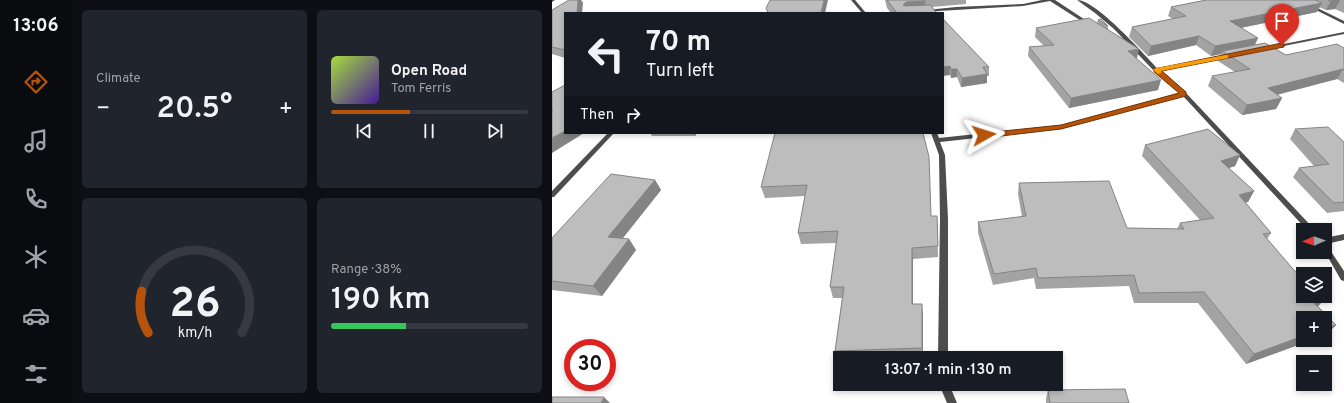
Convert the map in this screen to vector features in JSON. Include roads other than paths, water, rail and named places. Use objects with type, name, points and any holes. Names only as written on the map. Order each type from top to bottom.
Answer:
[{"type":"street","points":[[853,0],[863,12]]},
{"type":"street","points":[[917,12],[956,8],[1023,5],[1051,0],[1091,25]]},
{"type":"street","points":[[1080,0],[1109,22],[1128,39],[1156,70],[1184,94],[1304,223]]},
{"type":"street","points":[[1298,0],[1344,23]]},
{"type":"street","points":[[1258,50],[1344,33]]},
{"type":"street","points":[[1123,46],[1149,62]]},
{"type":"street","points":[[1156,70],[1237,54]]},
{"type":"street","points":[[943,351],[944,219],[942,155],[935,137],[1061,127],[1184,94]]},
{"type":"street","points":[[552,195],[610,134]]},
{"type":"street","points":[[1332,240],[1344,237]]},
{"type":"street","points":[[1332,258],[1344,278]]},
{"type":"street","points":[[947,391],[952,403]]}]
